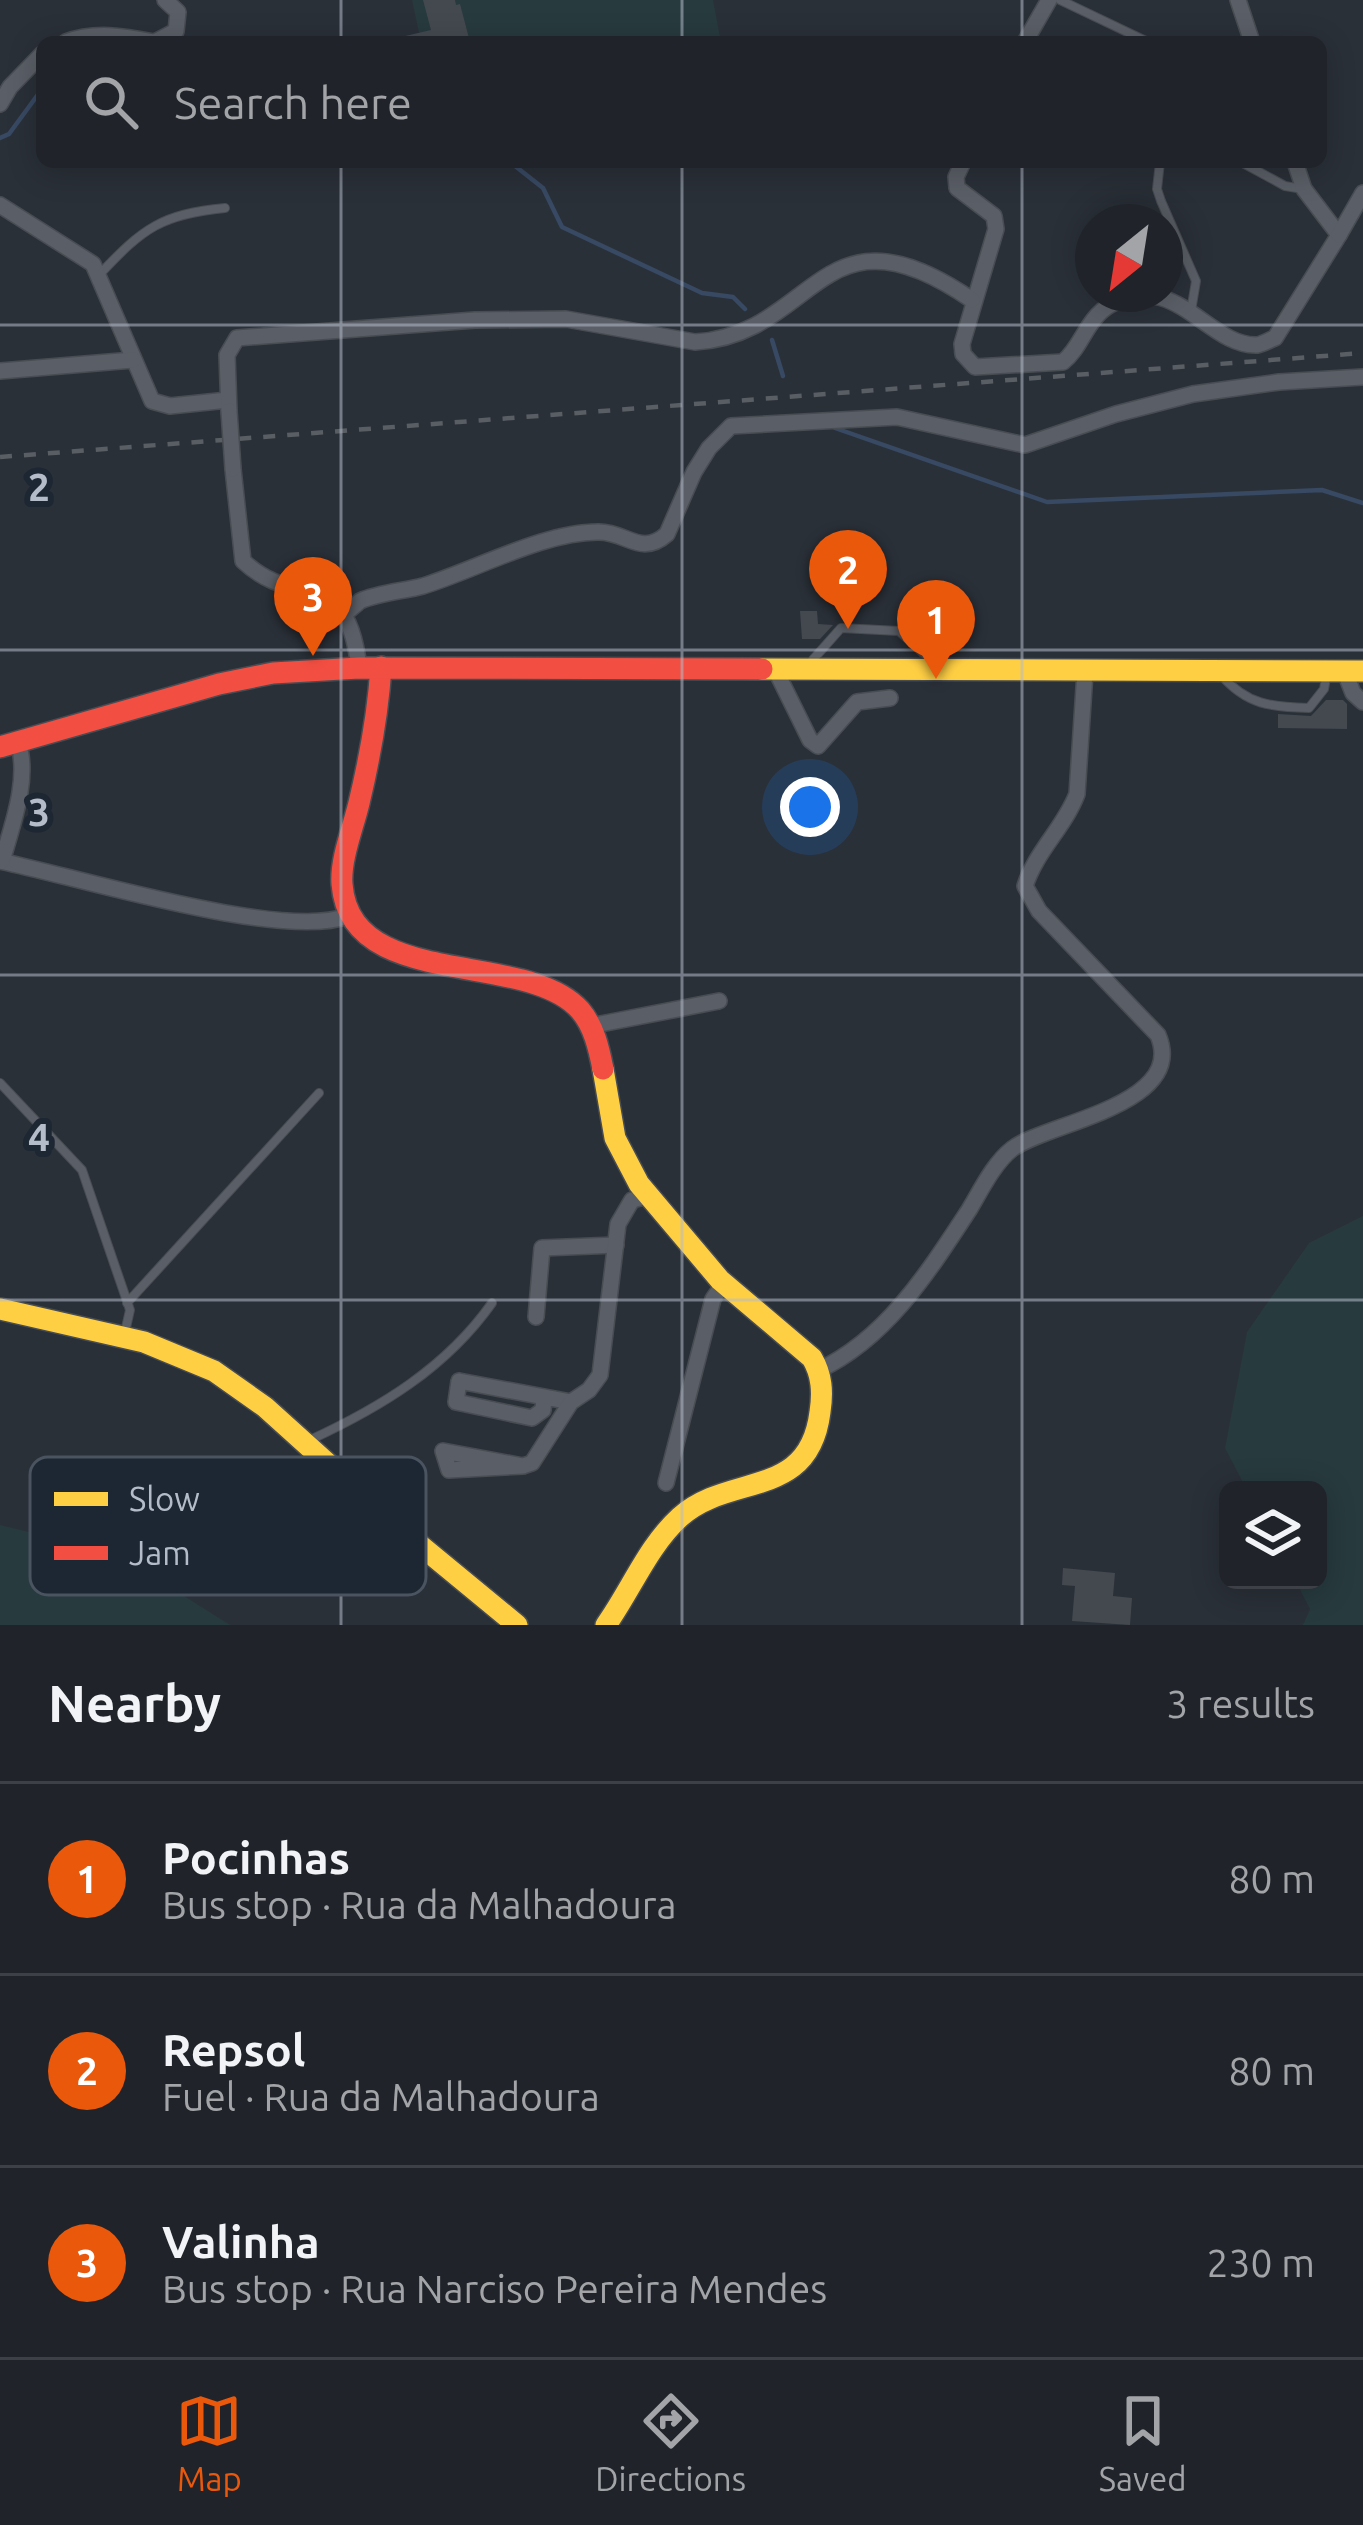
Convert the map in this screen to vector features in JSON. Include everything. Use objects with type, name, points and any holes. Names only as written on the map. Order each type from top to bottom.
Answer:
[{"type":"street","points":[[165,0],[178,12],[176,32],[167,36]]},
{"type":"street","points":[[1028,36],[1049,0]]},
{"type":"street","points":[[1238,0],[1250,36]]},
{"type":"street","points":[[82,36],[122,36]]},
{"type":"street","points":[[0,104],[36,60]]},
{"type":"street","points":[[960,168],[957,188],[994,217],[996,229],[962,344],[963,354],[975,367],[1063,362],[1100,311],[1133,297],[1151,296],[1191,310],[1231,337],[1256,345],[1275,338],[1363,193]]},
{"type":"street","points":[[1297,168],[1304,189],[1339,235]]},
{"type":"street","points":[[0,205],[93,264],[148,396],[157,404],[229,405]]},
{"type":"street","points":[[606,1625],[628,1599],[674,1522],[689,1509],[783,1475],[801,1462],[818,1424],[819,1370],[805,1348],[724,1283],[648,1196],[616,1140],[590,1026],[575,1004],[559,993],[408,954],[378,941],[347,916],[340,896],[341,880],[377,728],[370,668],[346,614],[331,599],[253,570],[243,561],[227,355],[237,338],[475,320],[566,320],[682,340],[716,341],[762,322],[832,271],[854,263],[884,262],[926,272],[972,300]]},
{"type":"street","points":[[0,370],[133,360]]},
{"type":"street","points":[[346,614],[359,602],[587,533],[612,534],[645,546],[657,543],[667,534],[709,448],[731,426],[897,417],[1025,446],[1116,414],[1193,394],[1363,377]]},
{"type":"street","points":[[774,667],[810,740],[818,746],[857,702],[890,698]]},
{"type":"street","points":[[9,745],[219,684],[273,673],[370,668],[1345,670],[1353,693],[1363,702]]},
{"type":"street","points":[[819,1370],[847,1358],[896,1311],[1011,1150],[1107,1112],[1147,1084],[1160,1064],[1164,1049],[1158,1036],[1039,911],[1025,886],[1039,853],[1077,794],[1085,672]]},
{"type":"street","points":[[9,745],[22,752],[20,782],[1,861],[137,895],[231,911],[322,923],[347,916]]},
{"type":"street","points":[[590,1026],[719,1001]]},
{"type":"street","points":[[523,1466],[532,1463],[571,1402],[600,1376],[622,1211],[632,1200],[648,1196]]},
{"type":"street","points":[[536,1317],[542,1248],[616,1245]]},
{"type":"street","points":[[665,1483],[713,1299],[724,1283]]},
{"type":"street","points":[[0,1309],[184,1356],[211,1369],[319,1457]]},
{"type":"street","points":[[544,1399],[543,1410],[532,1418],[455,1402],[459,1382],[571,1402]]},
{"type":"street","points":[[426,1550],[517,1625]]},
{"type":"lane","points":[[1060,0],[1135,36]]},
{"type":"lane","points":[[1159,168],[1161,201],[1196,280],[1191,310]]},
{"type":"lane","points":[[1252,168],[1285,186],[1304,189]]},
{"type":"lane","points":[[98,276],[140,233],[162,219],[225,208]]},
{"type":"lane","points":[[807,667],[842,628],[899,632],[940,668]]},
{"type":"lane","points":[[1216,669],[1238,694],[1266,707],[1309,708],[1345,670]]},
{"type":"lane","points":[[0,1083],[82,1171],[130,1310],[124,1340]]},
{"type":"lane","points":[[127,1303],[319,1093]]},
{"type":"lane","points":[[303,1443],[352,1422],[426,1374],[462,1342],[492,1304]]},
{"type":"green space","points":[[412,0],[713,0],[720,36],[420,36]]},
{"type":"green space","points":[[1363,1216],[1363,1625],[1303,1625],[1310,1609],[1300,1589],[1327,1589],[1327,1481],[1242,1481],[1225,1448],[1247,1332],[1309,1243]]},
{"type":"green space","points":[[0,1525],[30,1532],[30,1595],[182,1595],[230,1625],[0,1625]]},
{"type":"building","points":[[423,0],[460,4],[468,36],[405,36],[431,30]]},
{"type":"building","points":[[800,611],[817,611],[818,624],[833,625],[820,639],[802,639]]},
{"type":"building","points":[[1326,700],[1347,704],[1347,729],[1278,728],[1278,714],[1311,716]]},
{"type":"building","points":[[1063,1568],[1115,1573],[1113,1596],[1132,1598],[1130,1625],[1072,1621],[1075,1586],[1062,1585]]},
{"type":"waterway","points":[[0,138],[9,134],[36,97]]},
{"type":"waterway","points":[[518,168],[543,188],[562,227],[702,293],[733,297],[745,309]]},
{"type":"waterway","points":[[772,340],[783,376]]},
{"type":"waterway","points":[[835,428],[1047,502],[1322,490],[1363,503]]},
{"type":"railway","points":[[0,457],[1363,353]]},
{"type":"traffic: slow","points":[[762,669],[1363,671]]},
{"type":"traffic: slow","points":[[603,1069],[615,1138],[639,1184],[720,1280],[812,1358],[821,1391],[813,1440],[801,1460],[765,1481],[700,1503],[680,1517],[649,1555],[606,1625]]},
{"type":"traffic: slow","points":[[0,1309],[144,1342],[214,1371],[265,1407],[320,1457]]},
{"type":"traffic: slow","points":[[426,1550],[517,1625]]},
{"type":"traffic: jam","points":[[381,667],[370,752],[343,865],[342,884],[352,918],[375,941],[407,955],[555,992],[585,1016],[603,1069]]},
{"type":"traffic: jam","points":[[0,747],[273,673],[359,668],[762,669]]},
{"type":"place","name":"Repsol","points":[[848,629]]},
{"type":"place","name":"Valinha","points":[[313,656]]},
{"type":"place","name":"Pocinhas","points":[[936,679]]}]
